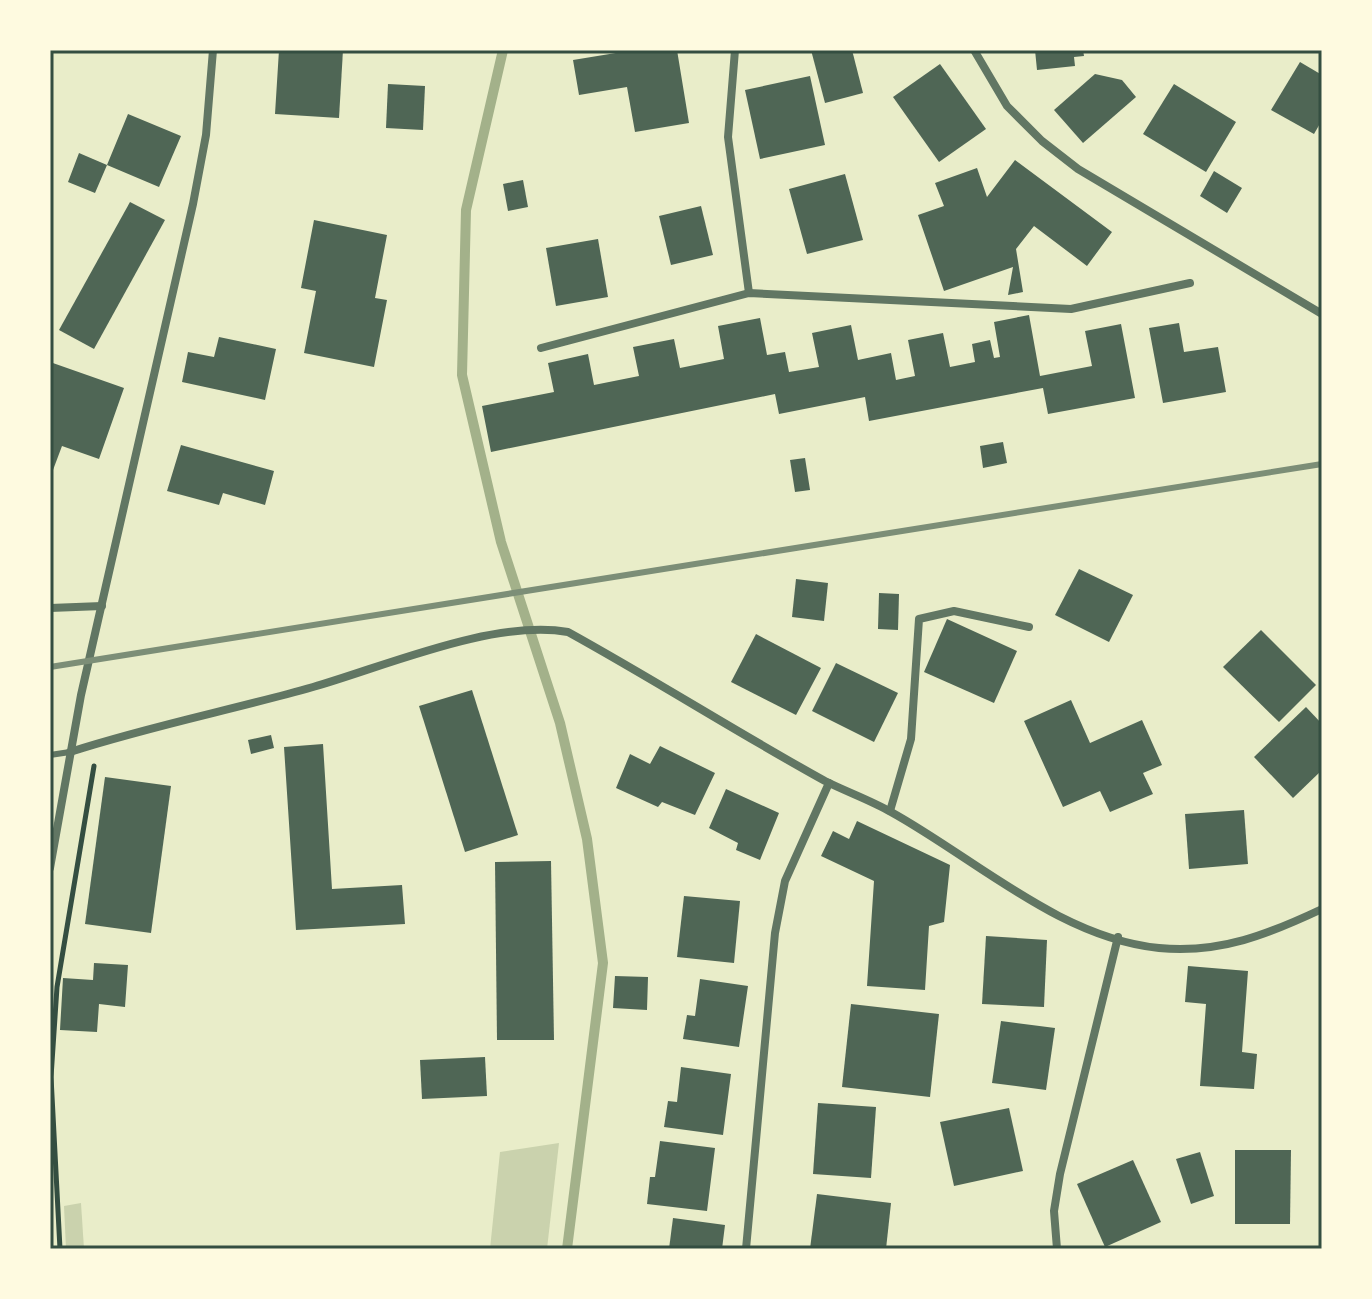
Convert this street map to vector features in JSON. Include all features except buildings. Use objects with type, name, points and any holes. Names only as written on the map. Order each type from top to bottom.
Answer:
[{"type":"street","points":[[50,868],[70,752],[196,191],[206,135],[213,50]]},
{"type":"street","points":[[735,50],[728,137],[749,293]]},
{"type":"street","points":[[974,50],[1007,106],[1078,169],[1322,314]]},
{"type":"street","points":[[541,348],[749,293],[1071,309],[1190,283]]},
{"type":"street","points":[[50,608],[102,606]]},
{"type":"street","points":[[890,811],[911,739],[919,619],[954,611],[1029,627]]},
{"type":"street","points":[[70,752],[499,634],[541,628],[580,639],[829,783],[890,811],[1064,921],[1157,948],[1229,946],[1271,933],[1322,909]]},
{"type":"street","points":[[746,1249],[775,933],[785,881],[829,783]]},
{"type":"street","points":[[1057,1249],[1054,1211],[1060,1174],[1118,937]]},
{"type":"lane","points":[[50,755],[70,752]]},
{"type":"path","points":[[60,1249],[51,1077],[57,987],[98,743]]},
{"type":"green space","points":[[559,1143],[547,1249],[490,1249],[500,1152]]},
{"type":"green space","points":[[81,1203],[84,1249],[66,1249],[64,1206]]},
{"type":"waterway","points":[[503,50],[466,210],[462,375],[501,542],[560,723],[587,839],[603,963],[567,1249]]},
{"type":"railway","points":[[50,667],[1322,464]]}]
